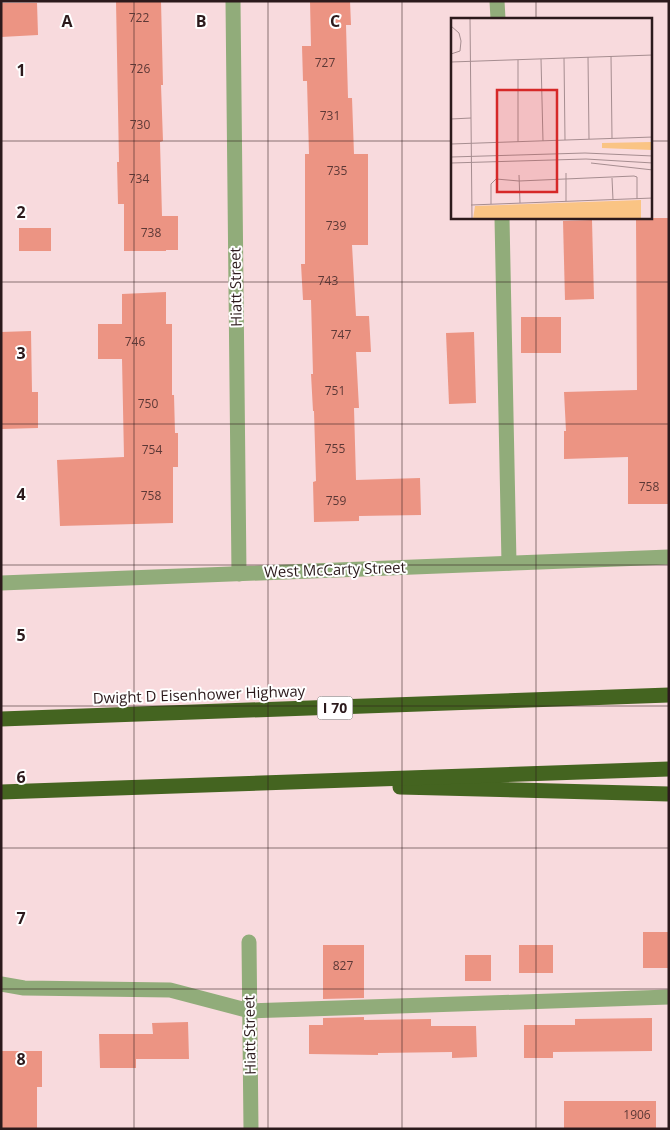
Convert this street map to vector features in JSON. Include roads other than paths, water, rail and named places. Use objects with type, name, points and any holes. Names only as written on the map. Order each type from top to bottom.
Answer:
[{"type":"highway","name":"Dwight D Eisenhower Highway","points":[[1,719],[669,695]]},
{"type":"highway","points":[[1,792],[669,769]]},
{"type":"highway","points":[[249,784],[669,794]]},
{"type":"street","name":"Hiatt Street","points":[[234,1],[239,574]]},
{"type":"street","points":[[497,1],[498,18]]},
{"type":"street","points":[[502,219],[509,563]]},
{"type":"street","name":"West McCarty Street","points":[[1,584],[669,557]]},
{"type":"street","name":"Hiatt Street","points":[[249,942],[251,1129]]},
{"type":"street","points":[[1,984],[24,988],[170,990],[250,1010],[669,997]]}]
